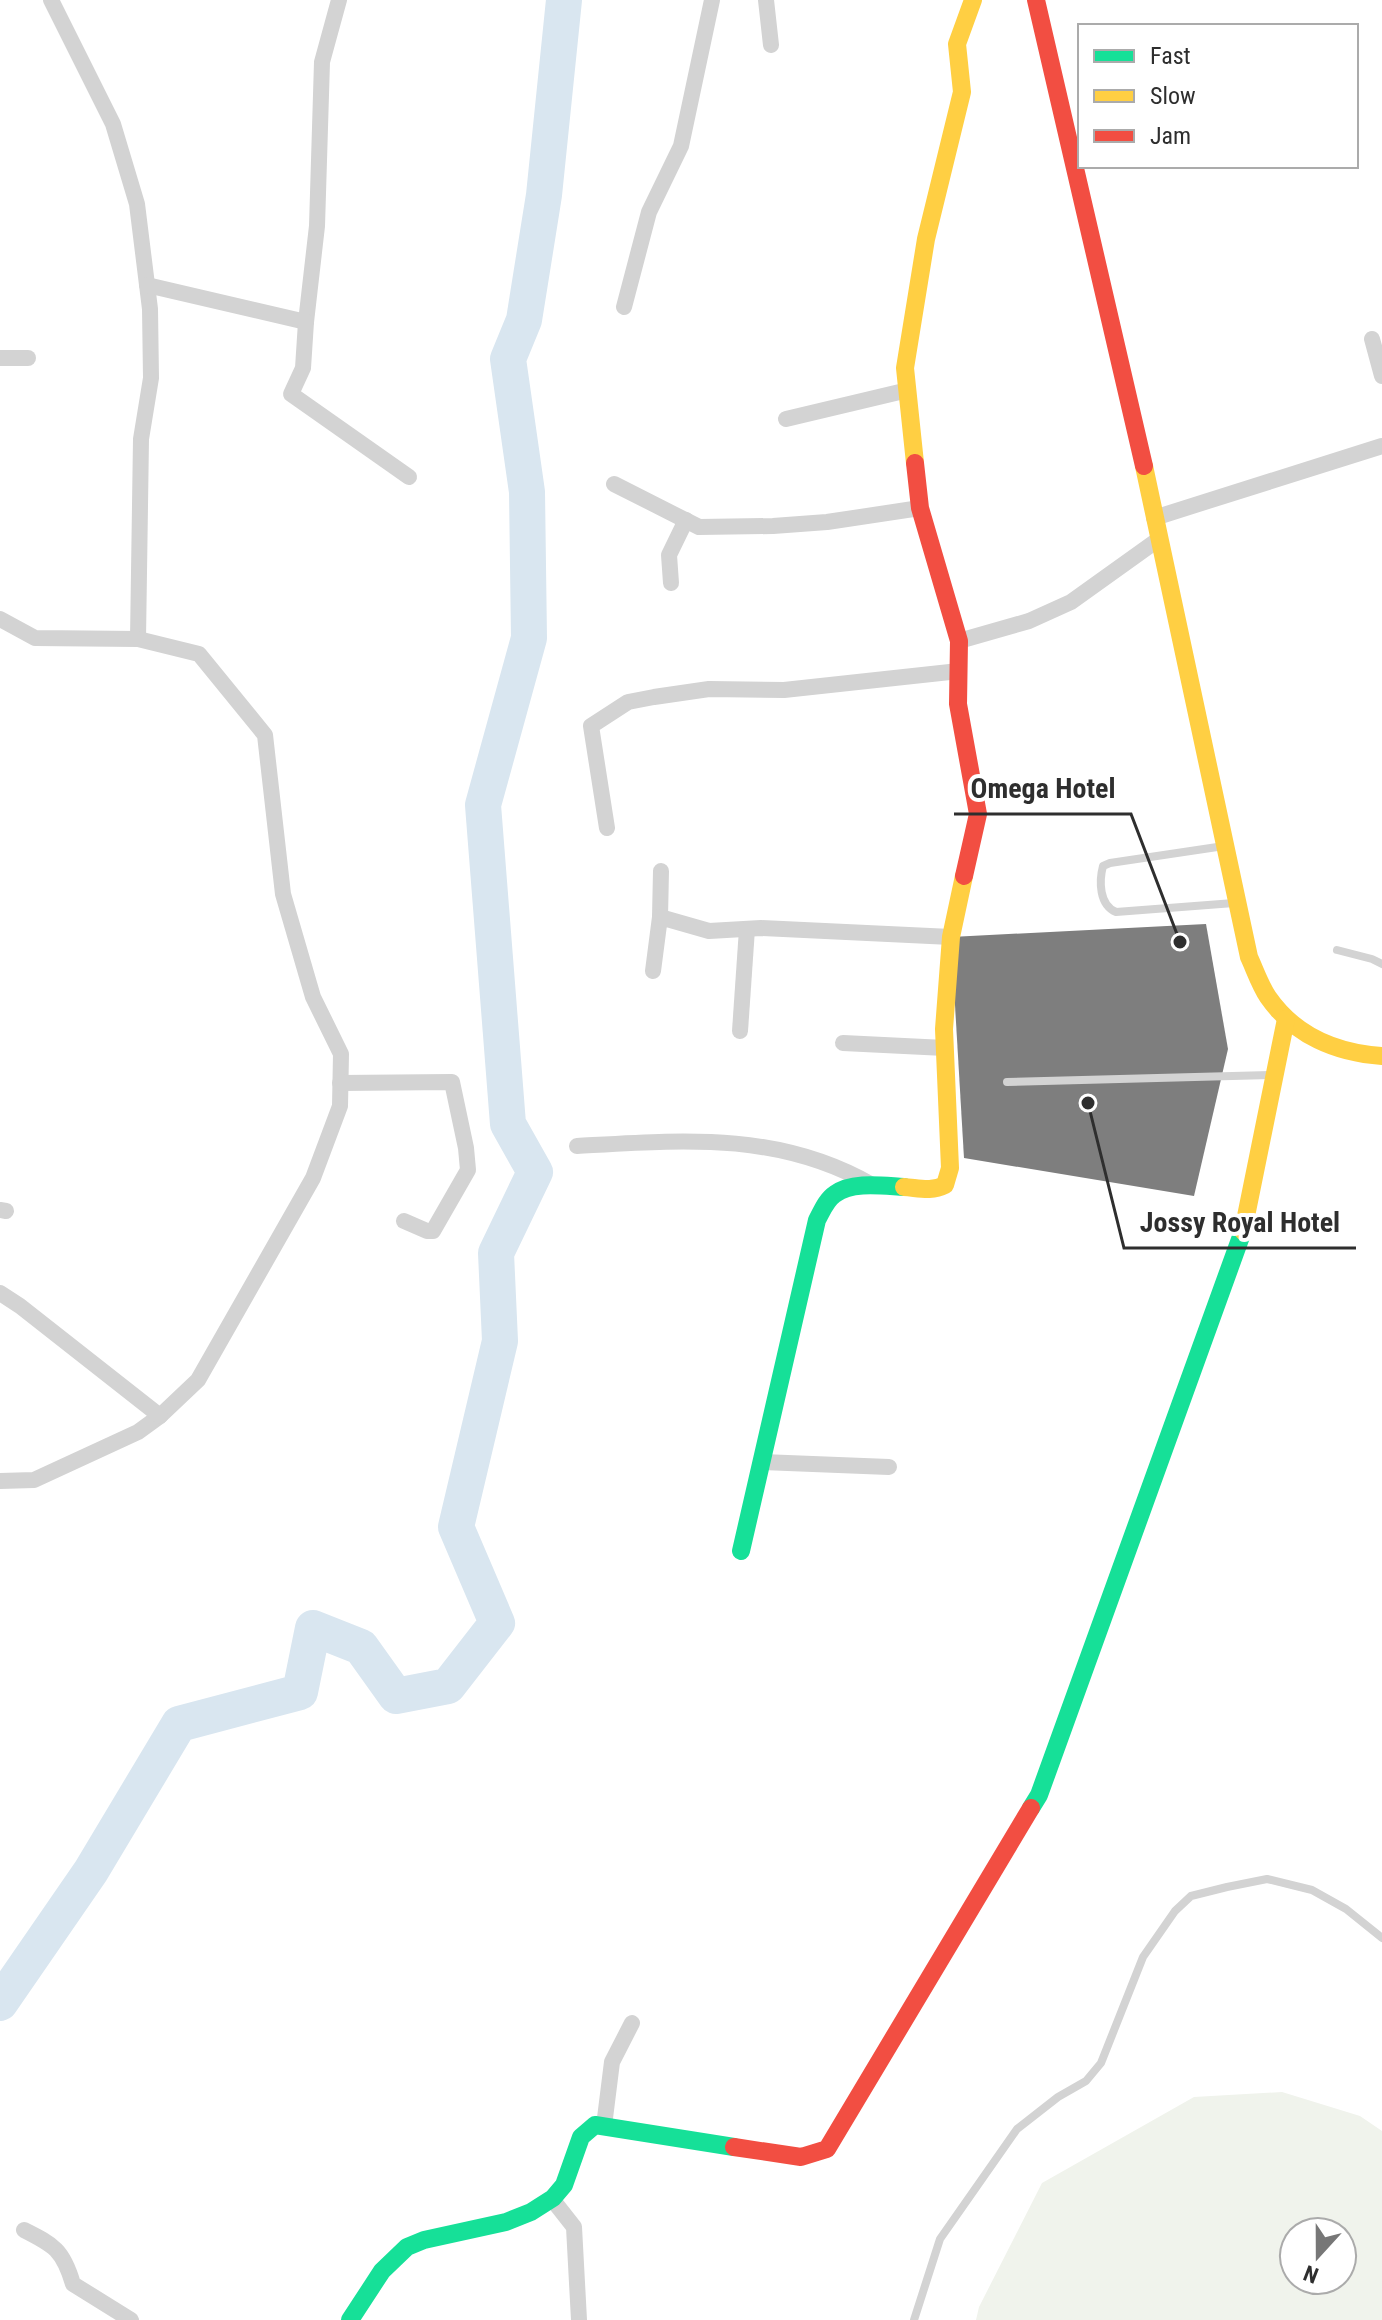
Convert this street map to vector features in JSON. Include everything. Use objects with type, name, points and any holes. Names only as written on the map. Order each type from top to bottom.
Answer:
[{"type":"street","points":[[51,0],[113,124],[137,204],[150,309],[151,378],[141,439],[138,639]]},
{"type":"street","points":[[339,0],[322,62],[317,226],[303,368],[291,394],[409,477]]},
{"type":"street","points":[[624,307],[649,212],[681,146],[712,0]]},
{"type":"street","points":[[766,0],[771,45]]},
{"type":"street","points":[[741,1551],[817,1220],[827,1201],[848,1187],[934,1191],[945,1185],[950,1168],[944,1029],[951,937],[978,814],[958,704],[959,641],[920,508],[905,368],[926,239],[962,92],[957,44],[973,0]]},
{"type":"street","points":[[1036,0],[1142,454],[1249,957],[1267,996],[1286,1019],[1324,1045],[1360,1056],[1382,1056]]},
{"type":"street","points":[[147,285],[306,322]]},
{"type":"street","points":[[1372,339],[1382,376]]},
{"type":"street","points":[[0,358],[28,358]]},
{"type":"street","points":[[786,419],[908,390]]},
{"type":"street","points":[[1154,518],[1382,446]]},
{"type":"street","points":[[614,484],[699,527],[827,522],[920,508]]},
{"type":"street","points":[[671,583],[669,555],[686,520]]},
{"type":"street","points":[[959,641],[1029,621],[1071,602],[1159,539]]},
{"type":"street","points":[[0,619],[35,638],[138,639],[199,654],[265,735],[283,894],[313,997],[341,1054],[340,1106],[313,1178],[198,1380],[138,1432],[34,1480],[0,1481]]},
{"type":"street","points":[[607,828],[591,726],[628,702],[709,689],[784,690],[959,671]]},
{"type":"street","points":[[653,971],[660,917],[661,871]]},
{"type":"street","points":[[660,917],[709,931],[747,929],[951,937]]},
{"type":"street","points":[[740,1031],[747,929]]},
{"type":"street","points":[[350,2320],[366,2291],[408,2246],[523,2216],[552,2199],[563,2188],[578,2142],[595,2125],[801,2157],[827,2149],[1039,1795],[1242,1235],[1286,1019]]},
{"type":"street","points":[[843,1043],[945,1048]]},
{"type":"street","points":[[340,1083],[452,1082],[468,1170],[433,1231],[404,1221]]},
{"type":"street","points":[[577,1146],[691,1140],[771,1147],[851,1173],[877,1188]]},
{"type":"street","points":[[0,1293],[160,1416]]},
{"type":"street","points":[[762,1462],[889,1467]]},
{"type":"street","points":[[604,2126],[612,2062],[632,2023]]},
{"type":"street","points":[[552,2199],[574,2227],[579,2320]]},
{"type":"street","points":[[24,2230],[50,2243],[59,2252],[67,2261],[73,2284],[131,2320]]},
{"type":"lane","points":[[1224,846],[1103,866],[1104,903],[1116,912],[1236,903]]},
{"type":"lane","points":[[1337,950],[1382,964]]},
{"type":"lane","points":[[1007,1082],[1275,1075]]},
{"type":"lane","points":[[914,2320],[940,2239],[1017,2129],[1058,2097],[1086,2081],[1101,2063],[1143,1957],[1175,1911],[1191,1896],[1267,1879],[1312,1890],[1346,1909],[1382,1938]]},
{"type":"shaded area","points":[[1282,2092],[1360,2116],[1382,2131],[1382,2320],[976,2320],[979,2307],[1042,2183],[1194,2097]]},
{"type":"building","points":[[1206,924],[1228,1049],[1194,1196],[964,1158],[951,937]]},
{"type":"waterway","points":[[0,2003],[91,1871],[179,1724],[300,1692],[313,1628],[361,1647],[396,1696],[448,1686],[497,1623],[456,1527],[500,1341],[496,1253],[535,1172],[508,1124],[483,805],[529,638],[527,492],[508,359],[524,320],[544,195],[564,0]]},
{"type":"traffic: fast","points":[[741,1551],[817,1220],[829,1199],[842,1190],[868,1185],[904,1187]]},
{"type":"traffic: fast","points":[[1031,1808],[1039,1795],[1243,1231]]},
{"type":"traffic: fast","points":[[350,2320],[382,2271],[407,2247],[424,2240],[506,2222],[531,2212],[553,2198],[564,2185],[581,2137],[595,2125],[734,2147]]},
{"type":"traffic: slow","points":[[915,463],[905,368],[926,239],[962,92],[957,44],[973,0]]},
{"type":"traffic: slow","points":[[1144,466],[1249,957],[1268,997],[1304,1032],[1349,1051],[1382,1056]]},
{"type":"traffic: slow","points":[[904,1187],[925,1189],[945,1185],[950,1168],[944,1029],[951,937],[964,876]]},
{"type":"traffic: slow","points":[[1243,1231],[1286,1019]]},
{"type":"traffic: jam","points":[[1036,0],[1144,466]]},
{"type":"traffic: jam","points":[[915,463],[920,508],[959,641],[958,704],[978,814],[964,876]]},
{"type":"traffic: jam","points":[[734,2147],[801,2157],[827,2149],[1031,1808]]},
{"type":"place","name":"Omega Hotel","points":[[1180,942]]},
{"type":"place","name":"Jossy Royal Hotel","points":[[1088,1103]]}]
